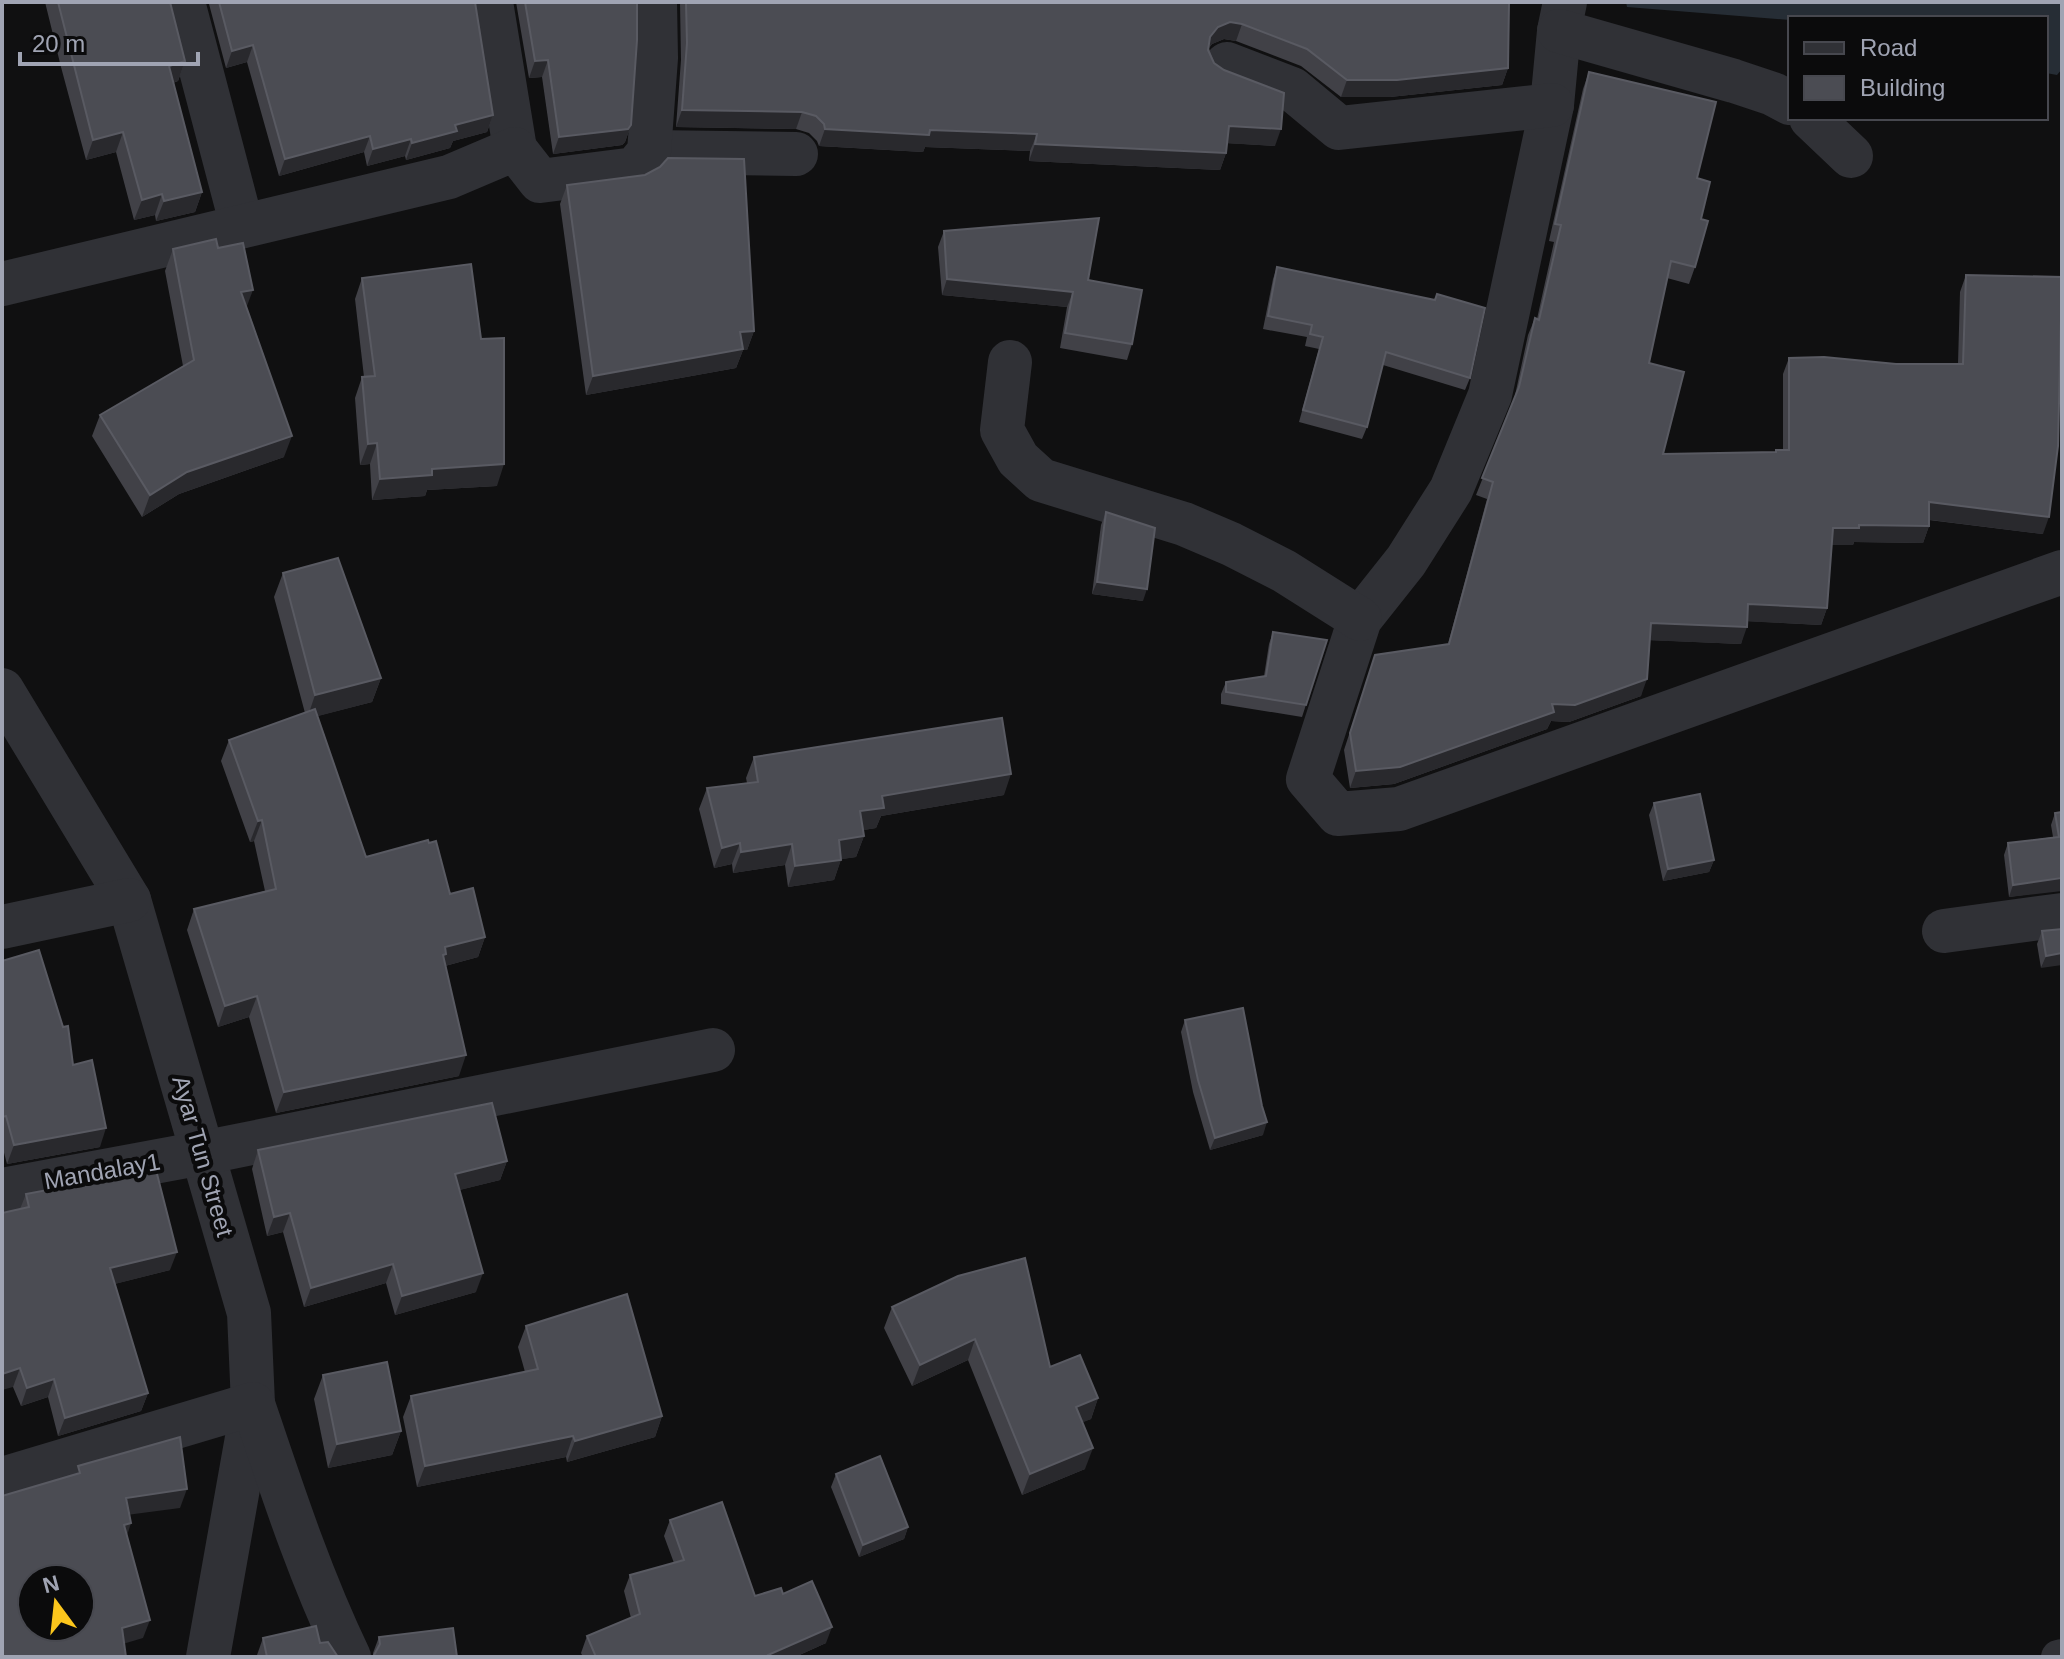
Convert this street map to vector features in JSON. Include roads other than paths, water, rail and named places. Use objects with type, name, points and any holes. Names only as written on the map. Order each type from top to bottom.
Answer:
[{"type":"street","points":[[183,2],[242,226]]},
{"type":"street","points":[[491,2],[515,149],[540,181],[635,169],[649,152],[656,58],[655,2]]},
{"type":"street","points":[[1788,102],[1562,17],[1552,105],[1490,395],[1451,490],[1406,561],[1360,619],[1308,779],[1338,814],[1399,809],[2062,572]]},
{"type":"street","points":[[1227,64],[1292,89],[1339,128],[1552,105]]},
{"type":"street","points":[[1813,120],[1851,156]]},
{"type":"street","points":[[2,284],[449,177],[515,149]]},
{"type":"street","points":[[649,152],[796,154]]},
{"type":"street","points":[[1010,362],[1002,430],[1018,459],[1041,480],[1184,524],[1231,544],[1284,571],[1360,619]]},
{"type":"street","name":"Ayar Tun Street","points":[[2,690],[129,900],[249,1313],[253,1404],[208,1657]]},
{"type":"street","points":[[2,927],[129,900]]},
{"type":"street","points":[[1944,931],[2062,915]]},
{"type":"street","name":"Mandalay1","points":[[2,1190],[713,1050]]},
{"type":"street","points":[[2,1479],[253,1404],[296,1530],[328,1613],[349,1657]]}]
